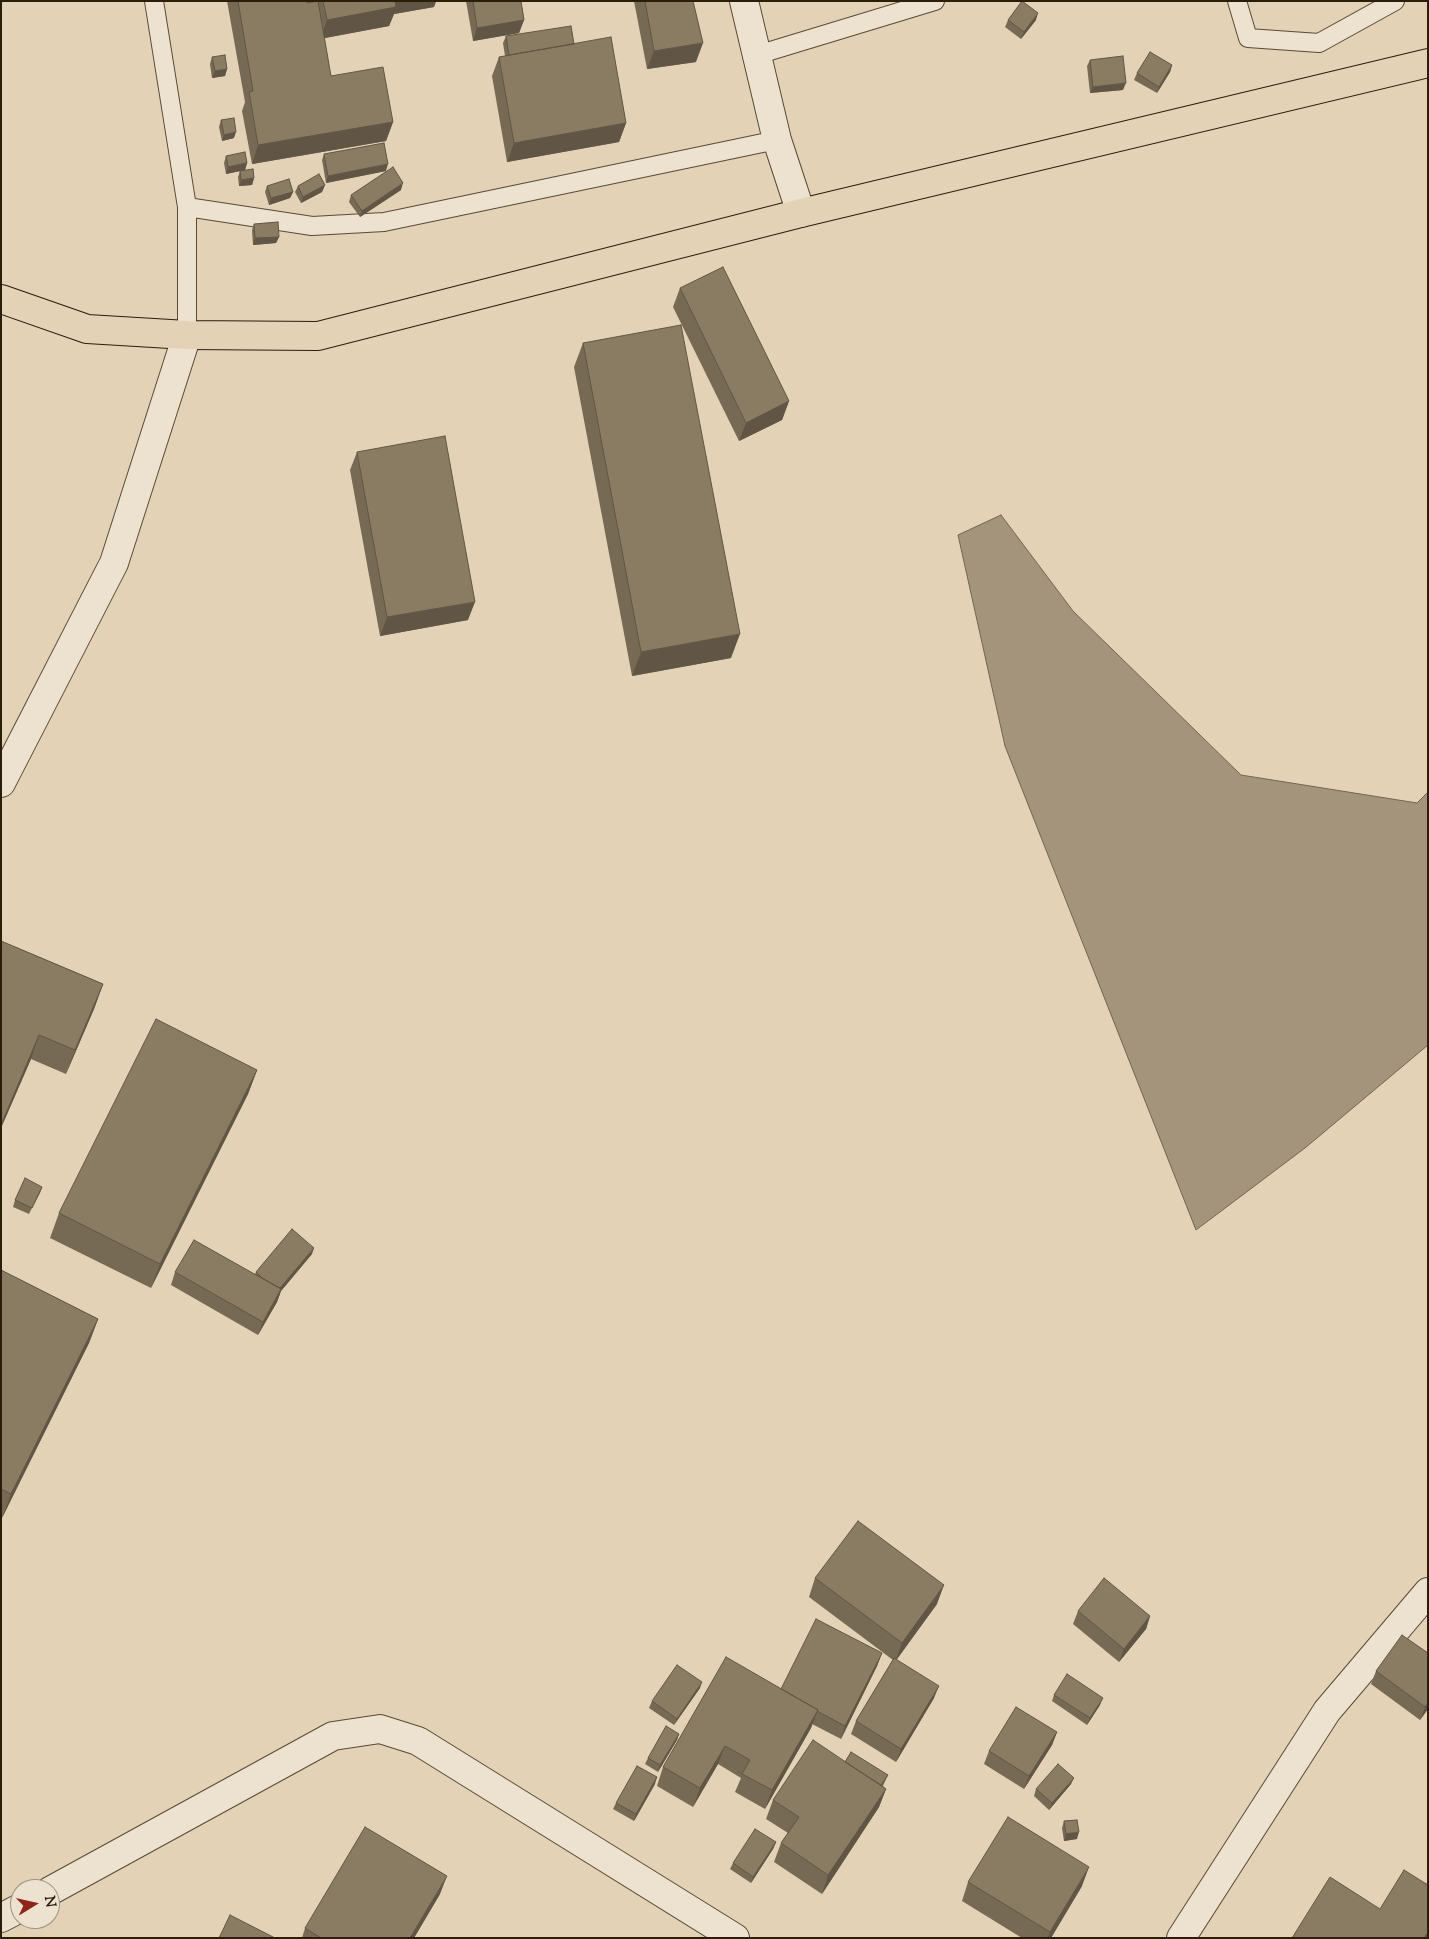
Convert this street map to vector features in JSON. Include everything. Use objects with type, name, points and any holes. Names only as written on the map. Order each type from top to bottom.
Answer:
[{"type":"highway","points":[[1,300],[87,329],[187,335],[318,336],[801,212],[1428,62]]},
{"type":"street","points":[[744,1],[777,140],[801,212]]},
{"type":"street","points":[[1,783],[114,563],[187,335]]},
{"type":"street","points":[[1181,1938],[1327,1711],[1428,1592]]},
{"type":"street","points":[[60,1886],[333,1736],[380,1729],[418,1741],[735,1938]]},
{"type":"lane","points":[[154,1],[187,207],[187,335]]},
{"type":"lane","points":[[757,55],[935,1]]},
{"type":"lane","points":[[1237,1],[1248,38],[1319,43],[1395,1]]},
{"type":"lane","points":[[187,207],[312,226],[384,222],[777,140]]},
{"type":"shaded area","points":[[1001,515],[1073,611],[1241,775],[1417,803],[1428,792],[1428,1045],[1305,1148],[1196,1230],[1005,746],[958,535]]},
{"type":"building","points":[[238,1],[307,1],[307,3],[318,1],[331,76],[383,67],[393,122],[258,145],[249,92],[253,91]]},
{"type":"building","points":[[323,1],[395,1],[396,7],[327,20]]},
{"type":"building","points":[[473,1],[521,1],[524,20],[477,28]]},
{"type":"building","points":[[645,1],[693,1],[703,43],[654,51]]},
{"type":"building","points":[[1022,1],[1038,13],[1024,32],[1008,20]]},
{"type":"building","points":[[571,26],[574,44],[509,55],[506,36]]},
{"type":"building","points":[[611,37],[626,123],[514,143],[499,57]]},
{"type":"building","points":[[1150,52],[1172,65],[1159,87],[1137,73]]},
{"type":"building","points":[[225,55],[227,69],[215,71],[212,57]]},
{"type":"building","points":[[1123,56],[1126,83],[1093,87],[1090,60]]},
{"type":"building","points":[[234,118],[236,132],[224,135],[221,120]]},
{"type":"building","points":[[384,143],[388,164],[328,176],[324,154]]},
{"type":"building","points":[[245,152],[247,163],[228,167],[226,156]]},
{"type":"building","points":[[393,167],[403,183],[362,211],[351,195]]},
{"type":"building","points":[[253,169],[254,178],[241,180],[240,171]]},
{"type":"building","points":[[319,174],[325,185],[303,197],[298,186]]},
{"type":"building","points":[[289,179],[293,192],[271,198],[267,186]]},
{"type":"building","points":[[278,222],[279,237],[255,238],[254,224]]},
{"type":"building","points":[[723,267],[789,401],[746,423],[680,288]]},
{"type":"building","points":[[681,325],[740,634],[641,652],[583,343]]},
{"type":"building","points":[[445,436],[475,602],[387,617],[357,452]]},
{"type":"building","points":[[1,941],[103,984],[75,1050],[39,1035],[1,1125]]},
{"type":"building","points":[[156,1019],[257,1070],[160,1264],[59,1213]]},
{"type":"building","points":[[25,1178],[42,1187],[32,1208],[15,1200]]},
{"type":"building","points":[[292,1229],[314,1248],[280,1288],[262,1278],[256,1272]]},
{"type":"building","points":[[194,1240],[281,1289],[263,1322],[175,1272]]},
{"type":"building","points":[[1,1270],[98,1319],[11,1494],[1,1489]]},
{"type":"building","points":[[858,1521],[944,1585],[902,1643],[815,1578]]},
{"type":"building","points":[[1104,1578],[1150,1616],[1124,1649],[1078,1611]]},
{"type":"building","points":[[816,1619],[882,1653],[845,1726],[781,1689]]},
{"type":"building","points":[[1402,1635],[1428,1653],[1428,1703],[1425,1707],[1376,1671]]},
{"type":"building","points":[[726,1657],[818,1710],[772,1790],[742,1774],[750,1760],[725,1746],[700,1788],[663,1767]]},
{"type":"building","points":[[894,1658],[939,1686],[901,1749],[856,1721]]},
{"type":"building","points":[[677,1665],[702,1682],[677,1719],[652,1701]]},
{"type":"building","points":[[1067,1674],[1103,1698],[1090,1718],[1054,1695]]},
{"type":"building","points":[[1016,1707],[1057,1732],[1029,1776],[989,1751]]},
{"type":"building","points":[[666,1726],[679,1734],[660,1765],[648,1758]]},
{"type":"building","points":[[813,1740],[886,1789],[828,1875],[781,1843],[799,1817],[773,1800]]},
{"type":"building","points":[[851,1752],[888,1775],[881,1785],[845,1762]]},
{"type":"building","points":[[1058,1764],[1074,1778],[1052,1803],[1036,1789]]},
{"type":"building","points":[[637,1766],[657,1777],[636,1814],[616,1803]]},
{"type":"building","points":[[1008,1817],[1089,1867],[1050,1932],[968,1882]]},
{"type":"building","points":[[1077,1820],[1079,1832],[1066,1834],[1064,1821]]},
{"type":"building","points":[[365,1827],[447,1876],[410,1938],[321,1938],[305,1928]]},
{"type":"building","points":[[755,1829],[776,1842],[753,1877],[733,1863]]},
{"type":"building","points":[[1404,1870],[1428,1885],[1428,1932],[1424,1938],[1292,1938],[1330,1877],[1380,1909]]},
{"type":"building","points":[[230,1915],[275,1938],[219,1938]]}]
